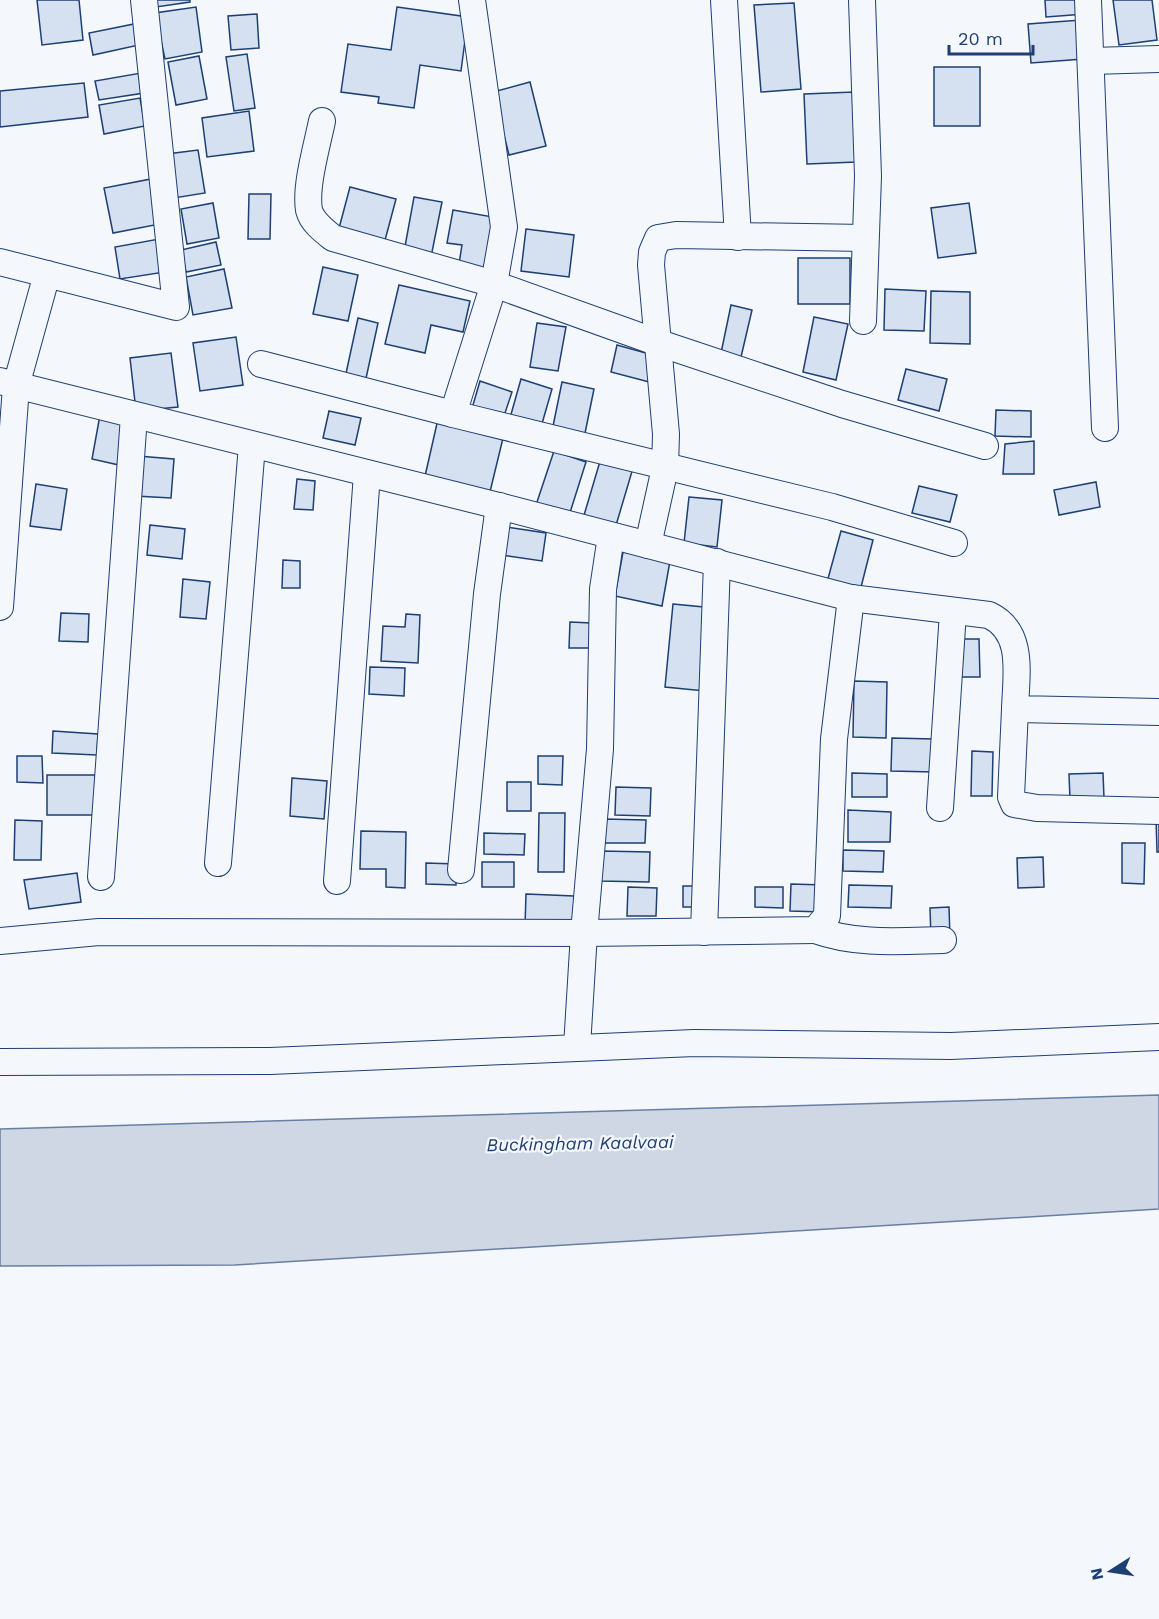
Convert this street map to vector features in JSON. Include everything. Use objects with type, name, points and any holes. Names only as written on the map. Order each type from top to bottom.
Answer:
[{"type":"street","points":[[0,262],[176,307],[144,0]]},
{"type":"street","points":[[453,414],[494,284],[504,227],[472,0]]},
{"type":"street","points":[[724,0],[738,237]]},
{"type":"street","points":[[862,0],[868,176],[863,321]]},
{"type":"street","points":[[1088,0],[1105,428]]},
{"type":"street","points":[[1092,61],[1159,59]]},
{"type":"street","points":[[322,121],[309,193],[309,212],[318,226],[333,238],[360,248],[494,284],[656,342],[861,410],[985,446]]},
{"type":"street","points":[[648,545],[665,468],[662,375],[656,342],[651,265],[658,238],[676,235],[866,238]]},
{"type":"street","points":[[0,607],[8,384],[47,274]]},
{"type":"street","points":[[261,364],[665,468],[832,507],[954,543]]},
{"type":"street","points":[[8,384],[499,506],[851,598],[989,615],[1004,624],[1009,631],[1016,656],[1011,797],[1014,804],[1037,808],[1159,811]]},
{"type":"street","points":[[101,877],[134,416]]},
{"type":"street","points":[[218,863],[252,445]]},
{"type":"street","points":[[337,881],[367,474]]},
{"type":"street","points":[[460,870],[487,594],[499,506]]},
{"type":"street","points":[[577,1047],[600,748],[603,589],[611,536]]},
{"type":"street","points":[[704,933],[717,562]]},
{"type":"street","points":[[815,930],[827,916],[834,739],[851,598]]},
{"type":"street","points":[[940,808],[953,612]]},
{"type":"street","points":[[1015,709],[1159,712]]},
{"type":"street","points":[[0,941],[99,932],[584,933],[662,930],[704,933],[796,928],[867,941],[943,940]]},
{"type":"street","points":[[0,1062],[270,1061],[694,1043],[951,1046],[1159,1037]]},
{"type":"water","name":"Buckingham Kaalvaai","points":[[1159,1095],[1159,1209],[235,1265],[0,1266],[0,1129]]},
{"type":"building","points":[[37,0],[79,0],[83,40],[42,45]]},
{"type":"building","points":[[155,0],[190,0],[190,2],[156,7]]},
{"type":"building","points":[[1045,0],[1084,0],[1085,14],[1046,17]]},
{"type":"building","points":[[1113,0],[1152,0],[1157,40],[1119,45]]},
{"type":"building","points":[[794,3],[801,89],[761,92],[754,5]]},
{"type":"building","points":[[196,7],[202,52],[165,59],[155,13]]},
{"type":"building","points":[[397,7],[468,17],[461,71],[420,65],[414,108],[378,103],[379,97],[341,92],[348,44],[391,50]]},
{"type":"building","points":[[257,14],[259,48],[231,50],[228,16]]},
{"type":"building","points":[[1081,20],[1083,59],[1031,63],[1028,24]]},
{"type":"building","points":[[134,24],[139,45],[93,55],[89,33]]},
{"type":"building","points":[[247,54],[255,108],[234,111],[226,57]]},
{"type":"building","points":[[199,56],[207,99],[176,105],[168,62]]},
{"type":"building","points":[[934,67],[980,67],[980,126],[934,126]]},
{"type":"building","points":[[141,73],[144,93],[99,100],[95,81]]},
{"type":"building","points":[[530,82],[546,146],[509,155],[493,92]]},
{"type":"building","points":[[84,83],[88,117],[0,127],[0,91]]},
{"type":"building","points":[[854,92],[856,162],[807,164],[804,94]]},
{"type":"building","points":[[140,98],[145,126],[104,134],[99,105]]},
{"type":"building","points":[[249,111],[254,151],[207,157],[202,118]]},
{"type":"building","points":[[198,150],[205,193],[174,198],[167,154]]},
{"type":"building","points":[[151,179],[160,224],[113,233],[104,188]]},
{"type":"building","points":[[350,187],[396,199],[384,244],[338,232]]},
{"type":"building","points":[[249,194],[271,194],[270,239],[248,239]]},
{"type":"building","points":[[414,197],[442,202],[431,257],[404,252]]},
{"type":"building","points":[[213,203],[219,238],[187,244],[181,209]]},
{"type":"building","points":[[969,203],[976,253],[938,258],[931,208]]},
{"type":"building","points":[[453,210],[493,217],[484,268],[459,264],[462,245],[447,243]]},
{"type":"building","points":[[526,229],[574,235],[569,277],[521,271]]},
{"type":"building","points":[[159,239],[165,272],[120,279],[115,247]]},
{"type":"building","points":[[216,242],[221,265],[186,272],[181,250]]},
{"type":"building","points":[[798,258],[850,258],[850,304],[798,304]]},
{"type":"building","points":[[323,267],[358,275],[348,321],[313,314]]},
{"type":"building","points":[[224,269],[232,308],[193,315],[186,277]]},
{"type":"building","points":[[399,285],[470,301],[463,332],[431,325],[425,353],[385,344]]},
{"type":"building","points":[[885,289],[926,291],[924,331],[884,330]]},
{"type":"building","points":[[931,291],[970,292],[970,344],[930,343]]},
{"type":"building","points":[[731,305],[752,310],[741,357],[721,353]]},
{"type":"building","points":[[814,317],[848,324],[836,380],[803,372]]},
{"type":"building","points":[[358,318],[378,323],[365,383],[345,378]]},
{"type":"building","points":[[537,323],[566,327],[558,371],[530,367]]},
{"type":"building","points":[[236,337],[243,385],[200,391],[193,343]]},
{"type":"building","points":[[617,345],[653,355],[653,383],[611,372]]},
{"type":"building","points":[[171,353],[178,407],[136,411],[130,358]]},
{"type":"building","points":[[906,369],[947,379],[939,411],[898,400]]},
{"type":"building","points":[[521,379],[552,389],[539,434],[508,425]]},
{"type":"building","points":[[480,381],[512,392],[502,422],[471,412]]},
{"type":"building","points":[[562,382],[594,389],[583,443],[551,436]]},
{"type":"building","points":[[996,410],[1031,411],[1031,437],[995,436]]},
{"type":"building","points":[[329,411],[361,418],[355,445],[323,438]]},
{"type":"building","points":[[100,415],[128,421],[119,465],[92,459]]},
{"type":"building","points":[[438,419],[504,434],[488,500],[423,485]]},
{"type":"building","points":[[1034,441],[1034,474],[1003,474],[1005,444]]},
{"type":"building","points":[[554,451],[586,462],[568,519],[535,508]]},
{"type":"building","points":[[138,456],[174,459],[171,498],[135,496]]},
{"type":"building","points":[[601,458],[633,468],[614,532],[582,522]]},
{"type":"building","points":[[297,479],[315,481],[313,510],[294,509]]},
{"type":"building","points":[[1096,482],[1100,507],[1059,515],[1054,490]]},
{"type":"building","points":[[36,484],[67,489],[61,530],[30,526]]},
{"type":"building","points":[[919,486],[957,495],[950,522],[912,513]]},
{"type":"building","points":[[689,497],[722,500],[717,547],[684,543]]},
{"type":"building","points":[[150,525],[185,529],[182,559],[147,555]]},
{"type":"building","points":[[499,526],[546,533],[542,561],[495,554]]},
{"type":"building","points":[[841,531],[873,540],[859,595],[826,586]]},
{"type":"building","points":[[623,552],[670,561],[662,606],[615,596]]},
{"type":"building","points":[[283,560],[300,561],[300,588],[282,588]]},
{"type":"building","points":[[183,579],[210,582],[206,619],[180,617]]},
{"type":"building","points":[[673,604],[714,608],[705,691],[665,687]]},
{"type":"building","points":[[61,613],[89,614],[88,642],[59,641]]},
{"type":"building","points":[[406,614],[420,615],[418,663],[381,661],[383,626],[405,627]]},
{"type":"building","points":[[570,622],[591,623],[591,648],[569,648]]},
{"type":"building","points":[[958,639],[979,639],[980,677],[958,677]]},
{"type":"building","points":[[370,667],[405,668],[404,696],[369,694]]},
{"type":"building","points":[[854,681],[887,682],[886,738],[853,737]]},
{"type":"building","points":[[53,731],[98,734],[97,755],[52,753]]},
{"type":"building","points":[[892,738],[934,739],[934,772],[891,771]]},
{"type":"building","points":[[972,751],[993,752],[992,796],[971,796]]},
{"type":"building","points":[[17,756],[42,756],[43,783],[17,782]]},
{"type":"building","points":[[538,756],[563,756],[562,785],[538,784]]},
{"type":"building","points":[[852,773],[887,774],[887,797],[852,797]]},
{"type":"building","points":[[1103,773],[1104,798],[1070,799],[1069,774]]},
{"type":"building","points":[[47,775],[95,775],[96,815],[47,815]]},
{"type":"building","points":[[292,778],[327,781],[324,819],[290,816]]},
{"type":"building","points":[[507,782],[531,782],[531,811],[507,811]]},
{"type":"building","points":[[616,787],[651,788],[650,816],[615,815]]},
{"type":"building","points":[[848,810],[891,812],[890,842],[848,842]]},
{"type":"building","points":[[539,813],[565,813],[564,872],[538,872]]},
{"type":"building","points":[[1156,818],[1159,818],[1159,852],[1157,852]]},
{"type":"building","points":[[604,819],[646,820],[645,843],[603,843]]},
{"type":"building","points":[[15,820],[42,821],[41,860],[14,860]]},
{"type":"building","points":[[361,831],[406,832],[405,888],[386,887],[386,869],[360,869]]},
{"type":"building","points":[[484,833],[525,834],[524,855],[484,854]]},
{"type":"building","points":[[1122,843],[1145,843],[1144,884],[1122,883]]},
{"type":"building","points":[[843,850],[884,851],[883,872],[843,871]]},
{"type":"building","points":[[600,851],[650,852],[649,882],[600,881]]},
{"type":"building","points":[[1043,857],[1044,887],[1018,888],[1017,858]]},
{"type":"building","points":[[482,862],[514,862],[514,887],[482,887]]},
{"type":"building","points":[[426,863],[456,864],[456,885],[426,884]]},
{"type":"building","points":[[77,873],[81,902],[29,909],[24,880]]},
{"type":"building","points":[[791,884],[824,885],[824,912],[790,911]]},
{"type":"building","points":[[849,885],[892,886],[891,908],[848,907]]},
{"type":"building","points":[[683,886],[704,886],[704,907],[683,907]]},
{"type":"building","points":[[628,887],[657,888],[656,916],[627,916]]},
{"type":"building","points":[[755,887],[783,887],[783,908],[755,907]]},
{"type":"building","points":[[526,894],[574,896],[573,927],[525,926]]},
{"type":"building","points":[[949,907],[950,938],[931,939],[930,908]]}]
